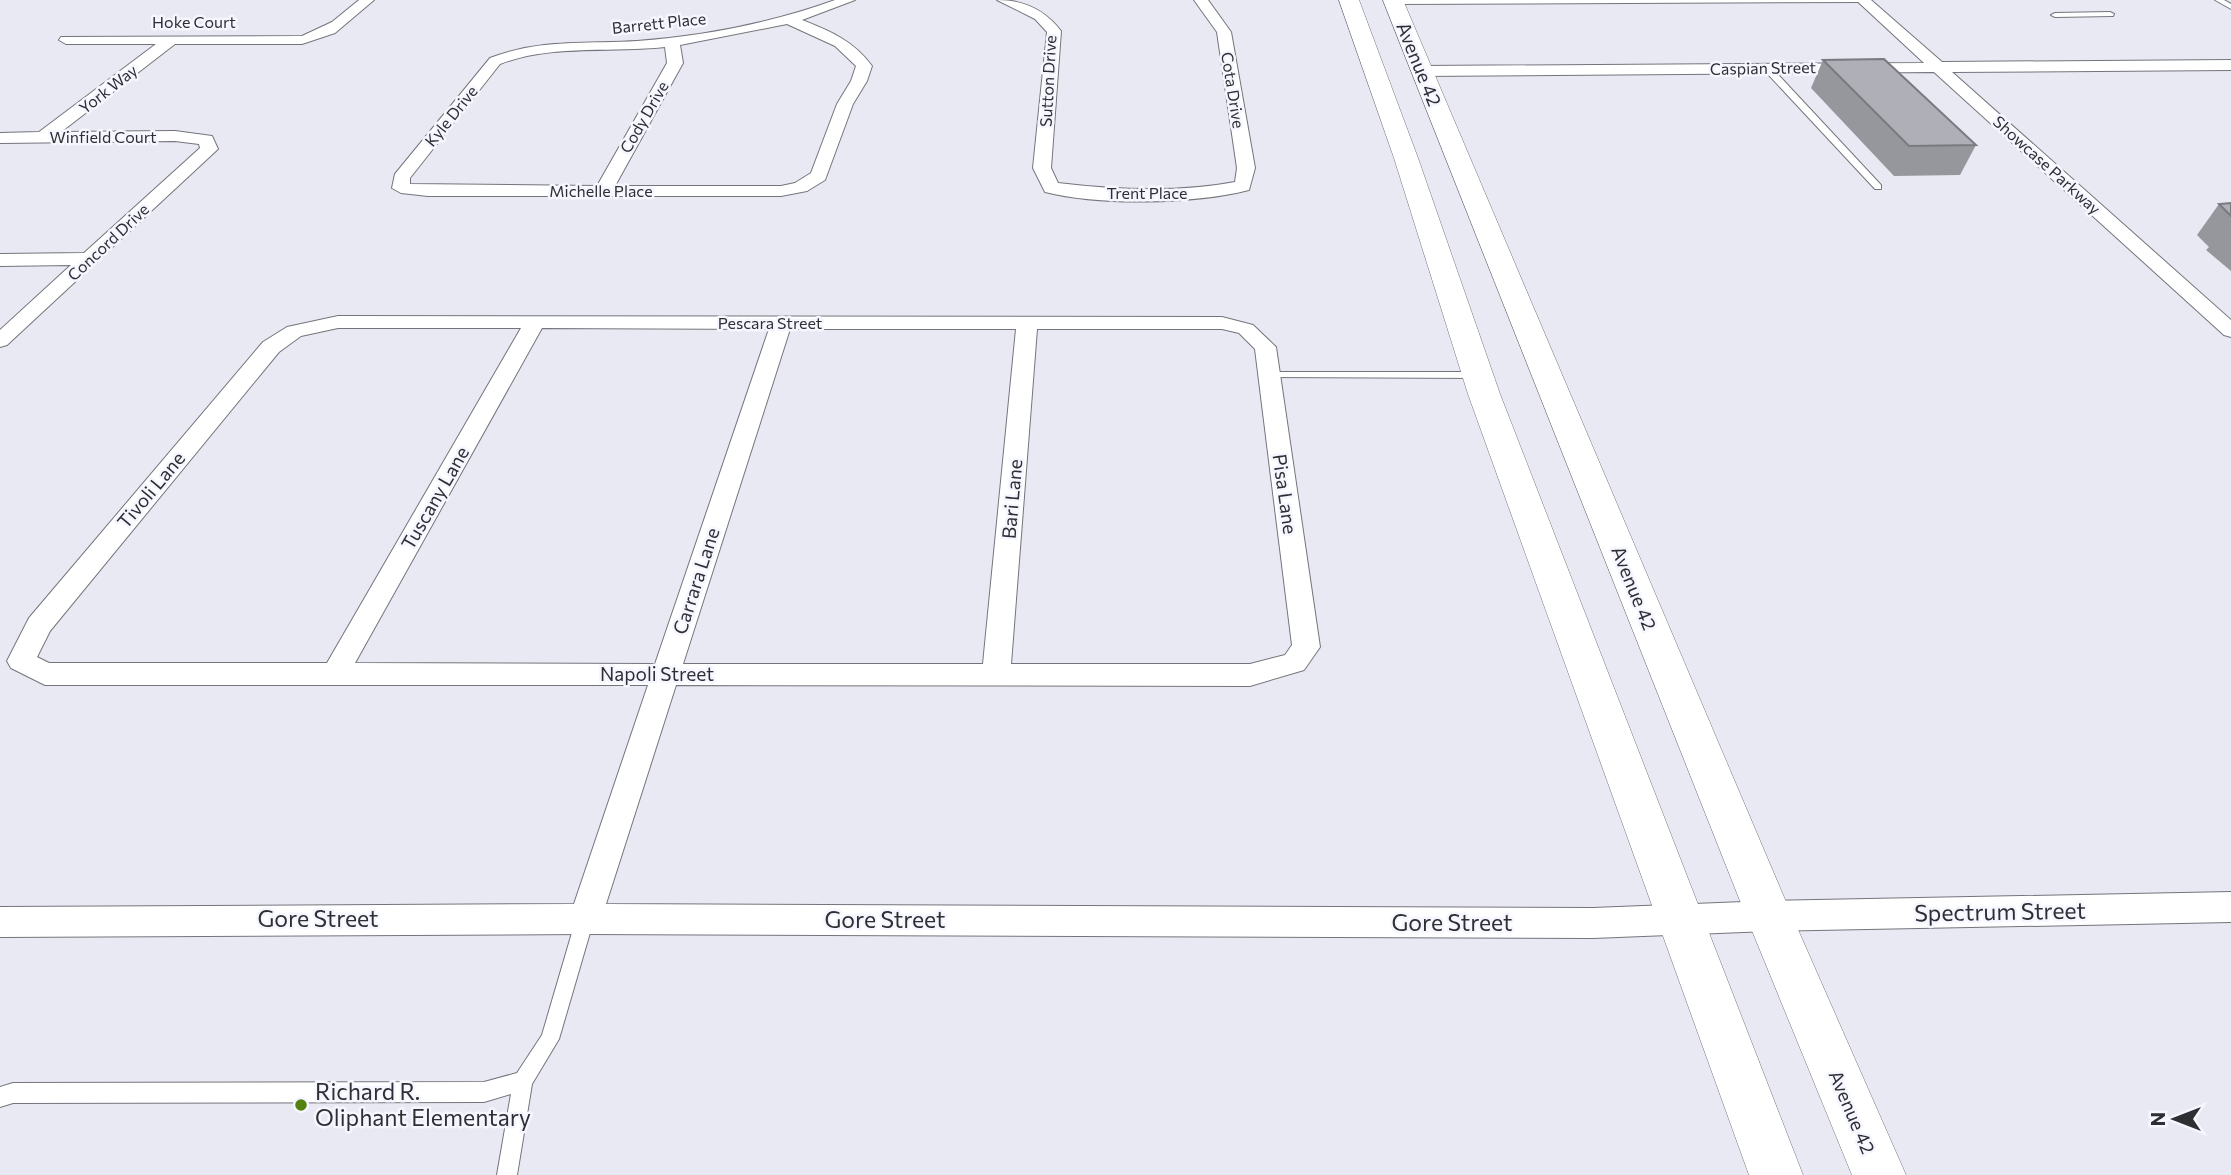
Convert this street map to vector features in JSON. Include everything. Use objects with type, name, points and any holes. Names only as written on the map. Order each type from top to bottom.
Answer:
[{"type":"main road","points":[[1349,0],[1406,158],[1478,375],[1776,1175]]},
{"type":"main road","name":"Avenue 42","points":[[1394,1],[1769,916],[1879,1175]]},
{"type":"street","name":"Hoke Court","points":[[66,40],[302,40],[323,36],[338,27],[367,0]]},
{"type":"street","name":"Barrett Place","points":[[512,53],[543,48],[606,47],[672,41],[815,13],[848,0]]},
{"type":"street","name":"Sutton Drive","points":[[1004,0],[1040,16],[1054,30],[1042,168],[1051,188]]},
{"type":"street","name":"Cota Drive","points":[[1201,0],[1224,33],[1246,167],[1243,186]]},
{"type":"street","name":"Showcase Parkway","points":[[1862,0],[2231,331]]},
{"type":"street","name":"Michelle Place","points":[[401,188],[428,191],[782,191],[801,187],[819,176],[845,104],[859,82],[864,66],[858,56],[844,44],[787,19]]},
{"type":"street","name":"York Way","points":[[44,137],[171,40]]},
{"type":"street","name":"Cody Drive","points":[[603,191],[675,63],[672,41]]},
{"type":"street","name":"Kyle Drive","points":[[401,188],[401,178],[495,61],[512,53]]},
{"type":"street","name":"Caspian Street","points":[[1421,71],[2231,65]]},
{"type":"street","name":"Winfield Court","points":[[0,138],[175,136],[206,140]]},
{"type":"street","name":"Concord Drive","points":[[0,341],[209,149],[206,140]]},
{"type":"street","name":"Trent Place","points":[[1051,188],[1087,193],[1215,193],[1243,186]]},
{"type":"street","points":[[0,260],[89,259]]},
{"type":"street","name":"Pescara Street","points":[[294,331],[338,322],[1222,323],[1246,329]]},
{"type":"street","name":"Tuscany Lane","points":[[335,674],[535,322]]},
{"type":"street","name":"Carrara Lane","points":[[585,919],[781,323]]},
{"type":"street","name":"Bari Lane","points":[[996,675],[1027,323]]},
{"type":"street","name":"Pisa Lane","points":[[1246,329],[1265,347],[1269,374],[1306,647],[1294,663]]},
{"type":"street","name":"Tivoli Lane","points":[[21,661],[39,625],[271,346],[294,331]]},
{"type":"street","name":"Napoli Street","points":[[21,661],[46,674],[1251,675],[1294,663]]},
{"type":"street","name":"Spectrum Street","points":[[1769,916],[2231,908]]},
{"type":"street","name":"Gore Street","points":[[2,925],[585,919],[1681,922],[1769,916]]},
{"type":"lane","points":[[1394,1],[1862,0]]},
{"type":"lane","points":[[2219,0],[2231,7]]},
{"type":"lane","points":[[2055,15],[2110,15]]},
{"type":"lane","points":[[1767,68],[1878,187]]},
{"type":"lane","points":[[1269,374],[1478,375]]},
{"type":"lane","points":[[507,1175],[523,1081],[550,1039],[585,919]]},
{"type":"lane","points":[[0,1097],[13,1093],[484,1091],[523,1081]]},
{"type":"building","points":[[1884,59],[1976,145],[1909,146],[1823,60]]},
{"type":"building","points":[[2231,203],[2231,216],[2219,204]]},
{"type":"place","name":"Richard R. Oliphant Elementary","points":[[301,1105]]}]
